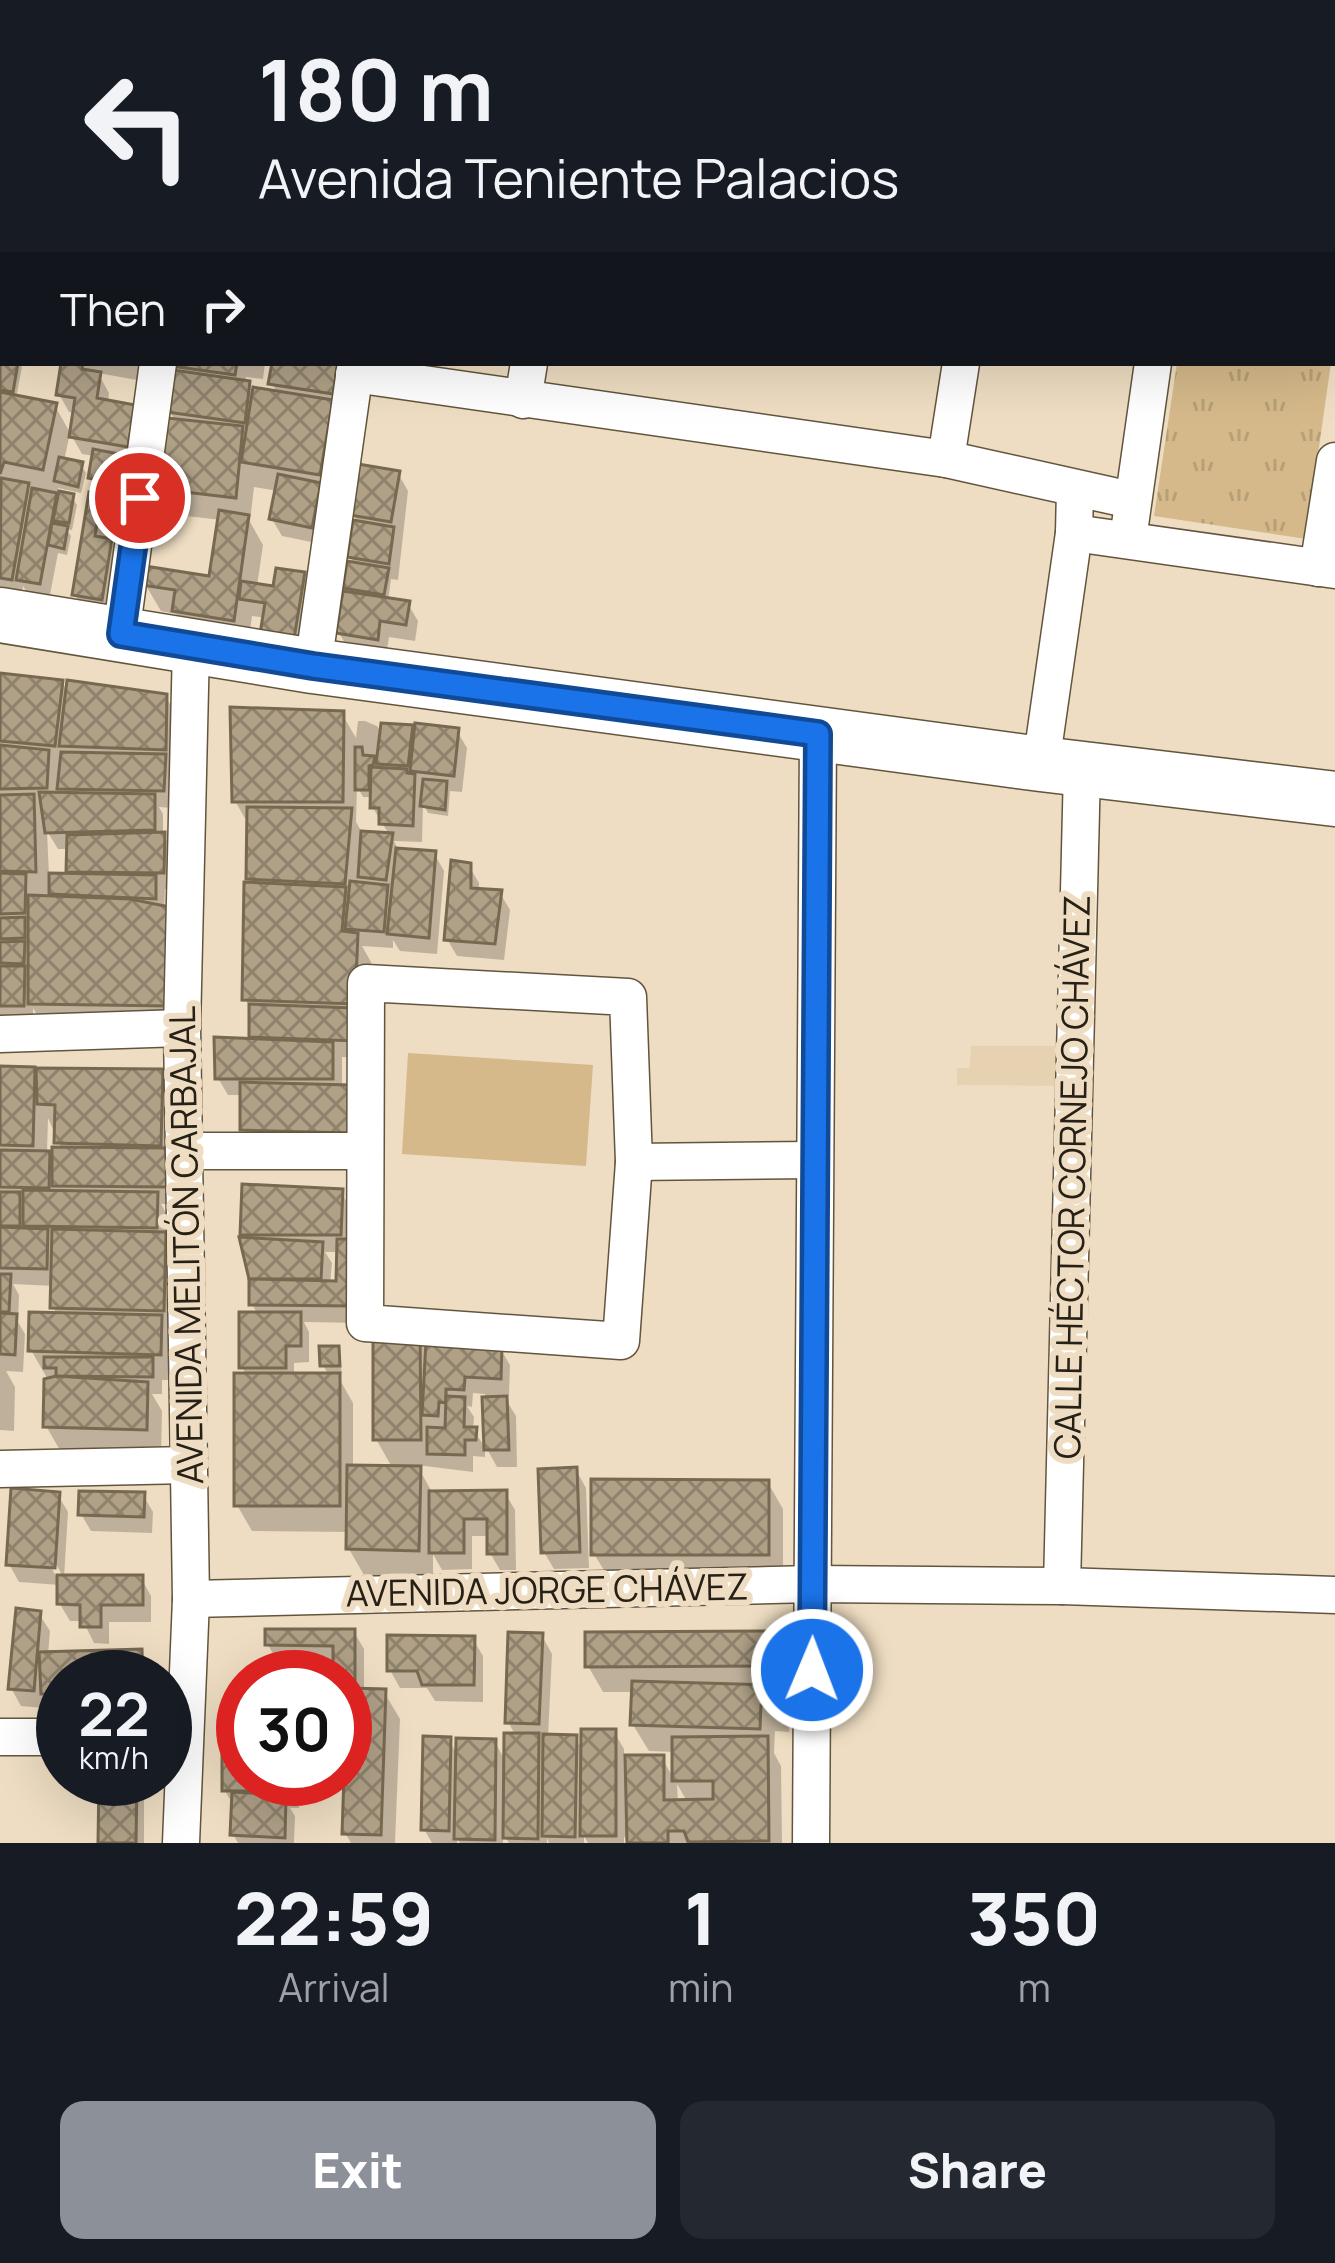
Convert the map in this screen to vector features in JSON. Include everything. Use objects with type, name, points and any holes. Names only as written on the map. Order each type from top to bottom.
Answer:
[{"type":"street","points":[[121,634],[158,366]]},
{"type":"street","points":[[523,400],[529,366]]},
{"type":"street","points":[[946,459],[961,366]]},
{"type":"street","points":[[1129,541],[1131,500],[1153,366]]},
{"type":"street","points":[[313,666],[355,369],[523,400],[946,459],[1131,500]]},
{"type":"street","points":[[1074,533],[1327,569],[1335,461]]},
{"type":"street","name":"CALLE HÉCTOR CORNEJO CHÁVEZ","points":[[1062,1586],[1061,766],[1075,489]]},
{"type":"street","points":[[0,615],[313,666],[1335,799]]},
{"type":"street","name":"AVENIDA MELITÓN CARBAJAL","points":[[185,1650],[191,1599],[182,1028],[191,646]]},
{"type":"street","points":[[811,1843],[818,734]]},
{"type":"street","points":[[366,983],[628,997],[634,1162],[621,1341],[365,1323],[366,983]]},
{"type":"street","points":[[0,1034],[182,1028]]},
{"type":"street","points":[[184,1151],[364,1151]]},
{"type":"street","points":[[634,1162],[813,1160]]},
{"type":"street","points":[[0,1468],[189,1466]]},
{"type":"street","name":"AVENIDA JORGE CHÁVEZ","points":[[191,1599],[813,1583],[1335,1595]]},
{"type":"street","points":[[0,1737],[36,1737]]},
{"type":"street","name":"AVENIDA MELITÓN CARBAJAL","points":[[179,1806],[181,1843]]},
{"type":"shaded area","points":[[971,1046],[1056,1046],[1056,1086],[957,1085],[957,1068],[970,1068]]},
{"type":"green space","points":[[1177,366],[1331,366],[1306,539],[1154,516]]},
{"type":"green space","points":[[408,1053],[593,1065],[586,1166],[402,1154]]},
{"type":"building","points":[[0,366],[17,366],[13,392],[0,390]]},
{"type":"building","points":[[61,366],[101,372],[97,398],[135,405],[128,447],[69,437],[75,398],[56,395]]},
{"type":"building","points":[[171,366],[236,366],[235,375]]},
{"type":"building","points":[[271,366],[338,366],[333,394],[268,384]]},
{"type":"building","points":[[173,370],[250,381],[245,423],[167,412]]},
{"type":"building","points":[[253,387],[333,400],[320,475],[241,462]]},
{"type":"building","points":[[0,392],[57,403],[43,470],[4,462],[0,474]]},
{"type":"building","points":[[167,418],[243,426],[236,498],[159,489]]},
{"type":"building","points":[[93,449],[124,455],[117,492],[101,489],[103,481],[88,478]]},
{"type":"building","points":[[59,457],[83,462],[78,487],[54,481]]},
{"type":"building","points":[[358,464],[400,471],[391,522],[350,515]]},
{"type":"building","points":[[278,474],[321,483],[312,528],[269,519]]},
{"type":"building","points":[[1,478],[29,483],[12,580],[0,578]]},
{"type":"building","points":[[32,488],[57,493],[40,584],[16,580]]},
{"type":"building","points":[[59,491],[74,494],[69,523],[53,521]]},
{"type":"building","points":[[89,492],[102,494],[95,536],[112,539],[102,600],[72,595]]},
{"type":"building","points":[[219,510],[249,515],[234,621],[172,611],[175,590],[142,585],[145,566],[209,576]]},
{"type":"building","points":[[353,520],[394,527],[389,564],[347,557]]},
{"type":"building","points":[[52,523],[68,526],[64,549],[48,545]]},
{"type":"building","points":[[347,561],[389,568],[384,595],[343,588]]},
{"type":"building","points":[[276,568],[305,572],[292,651],[258,646],[265,603],[239,599],[241,581],[273,586]]},
{"type":"building","points":[[343,591],[410,601],[406,625],[380,621],[378,640],[336,633]]},
{"type":"building","points":[[0,673],[63,680],[55,746],[0,741]]},
{"type":"building","points":[[67,680],[167,694],[166,750],[59,746]]},
{"type":"building","points":[[230,707],[344,711],[343,802],[232,802]]},
{"type":"building","points":[[381,723],[413,725],[408,766],[376,764]]},
{"type":"building","points":[[415,723],[459,728],[454,776],[410,771]]},
{"type":"building","points":[[0,745],[49,750],[47,788],[0,789]]},
{"type":"building","points":[[355,747],[362,747],[363,755],[375,756],[369,766],[369,790],[355,790]]},
{"type":"building","points":[[61,752],[166,754],[164,791],[57,789]]},
{"type":"building","points":[[371,767],[407,769],[415,774],[413,826],[379,824],[379,808],[370,808]]},
{"type":"building","points":[[423,779],[447,781],[445,810],[420,806]]},
{"type":"building","points":[[39,792],[155,794],[155,830],[45,833]]},
{"type":"building","points":[[34,794],[36,872],[0,871],[0,795]]},
{"type":"building","points":[[247,807],[352,808],[345,884],[246,879]]},
{"type":"building","points":[[361,831],[393,833],[386,880],[358,877]]},
{"type":"building","points":[[165,832],[164,873],[66,872],[67,835]]},
{"type":"building","points":[[396,848],[436,851],[429,938],[387,934]]},
{"type":"building","points":[[451,860],[471,863],[471,888],[502,890],[495,944],[444,940]]},
{"type":"building","points":[[0,873],[26,874],[25,913],[0,914]]},
{"type":"building","points":[[49,873],[156,875],[156,899],[49,894]]},
{"type":"building","points":[[350,881],[388,885],[384,932],[345,929]]},
{"type":"building","points":[[244,882],[346,887],[342,931],[358,933],[355,1004],[242,1000]]},
{"type":"building","points":[[28,895],[130,899],[170,907],[169,1006],[28,1004]]},
{"type":"building","points":[[25,917],[25,938],[0,939],[0,918]]},
{"type":"building","points":[[25,941],[24,964],[0,963],[0,942]]},
{"type":"building","points":[[0,966],[25,966],[24,1006],[0,1006]]},
{"type":"building","points":[[249,1004],[354,1008],[356,1041],[249,1037]]},
{"type":"building","points":[[214,1037],[333,1042],[333,1079],[215,1079]]},
{"type":"building","points":[[0,1066],[35,1067],[33,1146],[0,1145]]},
{"type":"building","points":[[36,1068],[163,1069],[161,1146],[54,1143],[55,1105],[37,1104]]},
{"type":"building","points":[[240,1082],[350,1085],[350,1133],[240,1130]]},
{"type":"building","points":[[52,1147],[169,1148],[169,1187],[52,1186]]},
{"type":"building","points":[[0,1150],[50,1151],[49,1188],[0,1187]]},
{"type":"building","points":[[242,1184],[343,1189],[341,1235],[240,1235]]},
{"type":"building","points":[[23,1190],[158,1192],[157,1228],[23,1226]]},
{"type":"building","points":[[0,1192],[20,1192],[20,1226],[0,1226]]},
{"type":"building","points":[[0,1227],[48,1229],[47,1269],[0,1268]]},
{"type":"building","points":[[52,1229],[166,1232],[164,1311],[50,1308]]},
{"type":"building","points":[[239,1237],[323,1242],[321,1279],[249,1279]]},
{"type":"building","points":[[337,1239],[354,1239],[353,1306],[249,1305],[249,1279],[336,1281]]},
{"type":"building","points":[[0,1274],[11,1274],[9,1312],[0,1312]]},
{"type":"building","points":[[29,1312],[162,1315],[161,1355],[28,1351]]},
{"type":"building","points":[[239,1312],[301,1312],[301,1346],[286,1346],[286,1368],[239,1368]]},
{"type":"building","points":[[0,1313],[17,1314],[15,1355],[0,1354]]},
{"type":"building","points":[[420,1329],[421,1440],[373,1440],[373,1330]]},
{"type":"building","points":[[426,1341],[502,1345],[501,1379],[465,1377],[464,1390],[446,1389],[446,1403],[439,1402],[438,1416],[422,1415]]},
{"type":"building","points":[[319,1346],[339,1346],[340,1366],[320,1366]]},
{"type":"building","points":[[44,1357],[153,1357],[153,1377],[56,1376],[56,1368],[44,1368]]},
{"type":"building","points":[[234,1373],[340,1373],[340,1506],[234,1506]]},
{"type":"building","points":[[44,1379],[148,1382],[147,1430],[43,1427]]},
{"type":"building","points":[[446,1396],[465,1397],[464,1427],[477,1427],[476,1440],[465,1440],[465,1455],[427,1454],[427,1427],[445,1428]]},
{"type":"building","points":[[507,1396],[509,1450],[484,1450],[482,1397]]},
{"type":"building","points":[[347,1465],[421,1466],[419,1551],[346,1549]]},
{"type":"building","points":[[577,1467],[580,1552],[541,1553],[538,1469]]},
{"type":"building","points":[[591,1479],[769,1480],[769,1555],[591,1555]]},
{"type":"building","points":[[11,1488],[60,1492],[55,1568],[6,1565]]},
{"type":"building","points":[[507,1490],[507,1554],[487,1554],[487,1519],[464,1519],[464,1553],[429,1553],[429,1491]]},
{"type":"building","points":[[79,1491],[145,1492],[144,1517],[78,1515]]},
{"type":"building","points":[[57,1575],[143,1575],[143,1605],[101,1605],[101,1627],[80,1627],[80,1605],[57,1604]]},
{"type":"building","points":[[16,1608],[41,1611],[34,1691],[8,1689]]},
{"type":"building","points":[[265,1629],[355,1629],[355,1650],[265,1645]]},
{"type":"building","points":[[766,1631],[767,1666],[585,1667],[585,1632]]},
{"type":"building","points":[[508,1632],[543,1633],[539,1724],[505,1723]]},
{"type":"building","points":[[387,1635],[475,1636],[474,1685],[422,1685],[417,1671],[387,1671]]},
{"type":"building","points":[[632,1681],[776,1685],[776,1706],[761,1705],[760,1729],[630,1725]]},
{"type":"building","points":[[372,1689],[386,1689],[381,1835],[342,1834],[343,1806],[372,1806]]},
{"type":"building","points":[[581,1729],[616,1729],[616,1836],[580,1836]]},
{"type":"building","points":[[504,1733],[539,1733],[538,1839],[503,1838]]},
{"type":"building","points":[[543,1734],[577,1735],[575,1837],[542,1836]]},
{"type":"building","points":[[423,1736],[451,1737],[449,1831],[421,1830]]},
{"type":"building","points":[[768,1736],[769,1841],[688,1842],[684,1831],[668,1831],[668,1843],[627,1843],[625,1755],[664,1755],[664,1800],[713,1799],[713,1781],[672,1781],[672,1737]]},
{"type":"building","points":[[456,1738],[496,1739],[495,1840],[454,1839]]},
{"type":"building","points":[[99,1806],[137,1806],[136,1843],[98,1843]]},
{"type":"building","points":[[231,1806],[286,1806],[285,1838],[230,1835]]},
{"type":"route","points":[[140,498],[121,634],[313,666],[818,734],[812,1670]]}]
